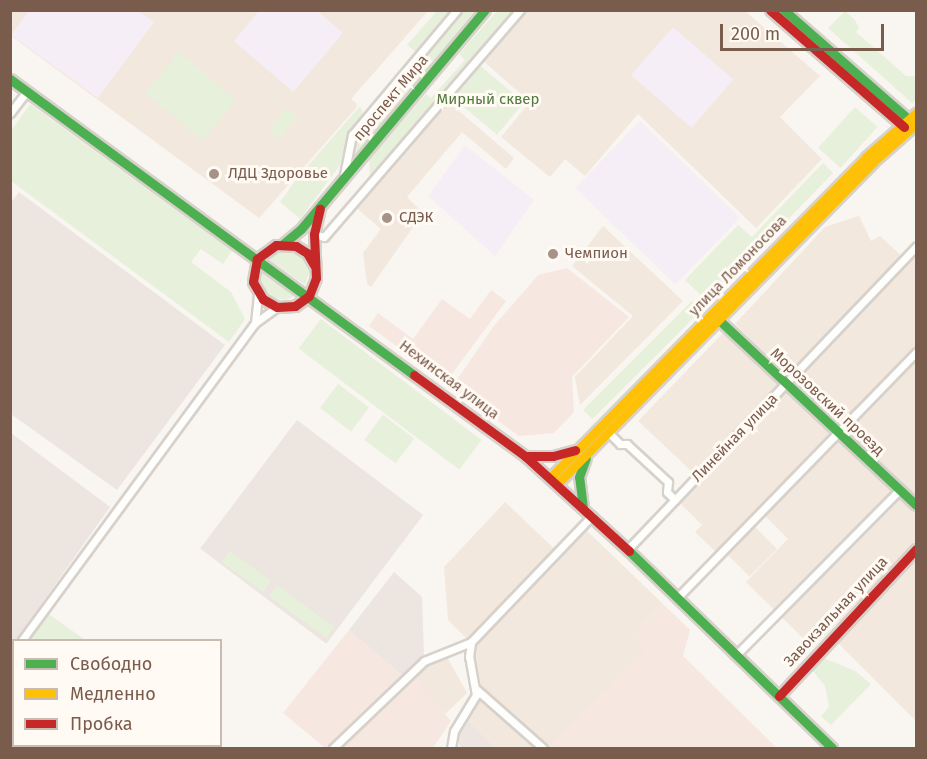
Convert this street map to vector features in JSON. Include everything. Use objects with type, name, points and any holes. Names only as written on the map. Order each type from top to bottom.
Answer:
[{"type":"main road","name":"проспект Мира","points":[[257,259],[268,248],[283,244],[302,229],[485,10]]},
{"type":"main road","points":[[770,10],[911,122]]},
{"type":"main road","points":[[784,10],[911,122]]},
{"type":"main road","name":"Нехинская улица","points":[[10,79],[525,456],[592,516],[832,748]]},
{"type":"main road","name":"улица Ломоносова","points":[[554,481],[829,201],[911,122]]},
{"type":"main road","name":"улица Ломоносова","points":[[525,456],[563,454],[588,446],[608,432],[652,381],[718,320],[829,201]]},
{"type":"main road","name":"проспект Мира","points":[[309,296],[316,278],[314,234],[321,206]]},
{"type":"main road","points":[[283,244],[302,249],[314,265]]},
{"type":"main road","points":[[257,259],[252,276],[258,293],[277,307],[295,306],[309,296]]},
{"type":"main road","name":"Морозовский проезд","points":[[718,320],[916,505]]},
{"type":"main road","name":"улица Ломоносова","points":[[583,508],[580,472],[588,446]]},
{"type":"main road","name":"Завокзальная улица","points":[[778,696],[916,549]]},
{"type":"street","points":[[344,178],[352,135],[457,10]]},
{"type":"street","points":[[314,234],[324,237],[520,10]]},
{"type":"street","points":[[10,114],[27,91]]},
{"type":"street","name":"Линейная улица","points":[[627,550],[916,246]]},
{"type":"street","points":[[255,323],[258,293]]},
{"type":"street","points":[[23,639],[255,323],[277,307]]},
{"type":"street","points":[[677,598],[916,352]]},
{"type":"street","points":[[608,432],[620,444],[627,444],[668,482],[667,492],[675,500]]},
{"type":"street","points":[[736,655],[900,489]]},
{"type":"street","points":[[333,748],[424,661],[471,642],[592,516]]},
{"type":"street","points":[[451,748],[454,731],[474,700],[476,689],[469,657],[471,642]]},
{"type":"street","points":[[476,689],[543,748]]},
{"type":"shaded area","points":[[11,11],[428,11],[351,99],[357,104],[356,108],[259,218],[11,36]]},
{"type":"shaded area","points":[[29,11],[138,11],[154,22],[98,98],[11,35]]},
{"type":"shaded area","points":[[259,11],[317,11],[343,33],[293,92],[234,41]]},
{"type":"shaded area","points":[[523,11],[745,11],[820,76],[780,117],[822,159],[756,228],[638,114],[585,176],[565,159],[550,177],[501,137],[530,102],[481,59]]},
{"type":"shaded area","points":[[673,27],[733,79],[691,128],[631,75]]},
{"type":"shaded area","points":[[446,100],[514,158],[506,169],[462,132],[407,197],[423,213],[371,287],[367,284],[363,253],[381,229],[354,206]]},
{"type":"shaded area","points":[[640,121],[740,218],[675,284],[575,188]]},
{"type":"shaded area","points":[[465,145],[534,200],[495,256],[428,196]]},
{"type":"shaded area","points":[[19,192],[225,345],[117,490],[11,414],[10,204]]},
{"type":"shaded area","points":[[859,216],[871,241],[880,236],[906,260],[916,250],[916,541],[813,648],[746,582],[788,539],[759,510],[717,553],[695,532],[702,525],[680,503],[702,481],[638,421],[725,331],[785,388],[793,380],[735,324],[825,227]]},
{"type":"shaded area","points":[[603,226],[683,301],[580,405],[575,377],[633,316],[572,266]]},
{"type":"shaded area","points":[[567,268],[629,317],[572,377],[574,412],[554,433],[519,436],[452,387],[493,327],[538,275]]},
{"type":"shaded area","points":[[491,290],[506,301],[446,382],[369,326],[378,313],[413,339],[442,299],[470,319]]},
{"type":"shaded area","points":[[858,417],[884,442],[869,457],[843,432]]},
{"type":"shaded area","points":[[297,420],[423,515],[326,644],[200,549]]},
{"type":"shaded area","points":[[11,433],[110,507],[17,639],[12,639],[11,647]]},
{"type":"shaded area","points":[[505,502],[562,556],[587,531],[663,604],[632,636],[647,650],[549,748],[496,748],[466,718],[479,699],[473,672],[472,644],[448,620],[444,567]]},
{"type":"shaded area","points":[[753,525],[777,549],[749,577],[725,553]]},
{"type":"shaded area","points":[[916,555],[916,721],[835,640]]},
{"type":"shaded area","points":[[394,572],[422,597],[424,657],[404,677],[349,630]]},
{"type":"shaded area","points":[[663,604],[690,630],[683,656],[777,748],[549,748],[646,650],[632,636]]},
{"type":"shaded area","points":[[349,630],[404,677],[330,748],[325,748],[283,713]]},
{"type":"shaded area","points":[[446,655],[467,693],[445,714],[412,678],[425,665]]},
{"type":"shaded area","points":[[412,677],[451,721],[433,748],[348,748],[343,743]]},
{"type":"shaded area","points":[[466,718],[496,748],[460,748],[457,735]]},
{"type":"green space","points":[[437,11],[454,11],[417,53],[407,45]]},
{"type":"green space","points":[[462,11],[479,11],[350,165],[355,133]]},
{"type":"green space","points":[[497,11],[516,11],[370,178],[369,158],[426,94],[431,98],[465,60],[459,54]]},
{"type":"green space","points":[[845,11],[855,20],[859,28],[856,32],[906,76],[916,76],[916,100],[912,103],[828,28]]},
{"type":"green space","points":[[179,52],[236,100],[202,141],[145,93]]},
{"type":"green space","name":"Мирный сквер","points":[[478,64],[524,103],[497,135],[451,96]]},
{"type":"green space","points":[[30,104],[232,251],[223,264],[201,249],[191,262],[231,292],[245,319],[229,342],[11,181],[11,131]]},
{"type":"green space","points":[[360,106],[363,114],[349,133],[340,165],[300,219],[280,202],[298,177]]},
{"type":"green space","points":[[855,107],[877,127],[840,168],[818,148]]},
{"type":"green space","points":[[286,108],[297,117],[279,139],[268,130]]},
{"type":"green space","points":[[823,163],[833,173],[708,302],[685,280],[738,225],[752,237]]},
{"type":"green space","points":[[283,250],[301,256],[306,262],[310,270],[305,285],[268,259],[274,253]]},
{"type":"green space","points":[[262,268],[298,294],[286,300],[271,297],[260,283]]},
{"type":"green space","points":[[692,301],[701,310],[592,419],[583,410]]},
{"type":"green space","points":[[321,319],[482,440],[459,470],[299,349]]},
{"type":"green space","points":[[338,384],[369,407],[351,431],[320,408]]},
{"type":"green space","points":[[383,415],[414,438],[395,463],[364,440]]},
{"type":"green space","points":[[230,551],[271,581],[263,592],[222,562]]},
{"type":"green space","points":[[277,585],[334,627],[326,638],[269,596]]},
{"type":"green space","points":[[46,612],[84,639],[27,639]]},
{"type":"green space","points":[[824,658],[855,671],[871,684],[831,725],[821,716],[829,707],[825,686],[813,671]]},
{"type":"traffic: fast","points":[[283,244],[301,229],[485,10]]},
{"type":"traffic: fast","points":[[784,10],[911,121]]},
{"type":"traffic: fast","points":[[10,79],[414,375]]},
{"type":"traffic: fast","points":[[719,320],[916,505]]},
{"type":"traffic: fast","points":[[583,508],[579,477],[586,458]]},
{"type":"traffic: fast","points":[[629,551],[832,748]]},
{"type":"traffic: slow","points":[[550,478],[866,157],[916,113]]},
{"type":"traffic: slow","points":[[557,484],[872,163],[916,124]]},
{"type":"traffic: jam","points":[[770,10],[904,127]]},
{"type":"traffic: jam","points":[[314,265],[307,253],[296,246],[276,245],[257,259],[253,282],[263,299],[277,307],[295,306],[309,296],[316,278],[314,234],[320,209]]},
{"type":"traffic: jam","points":[[414,375],[525,456],[629,551]]},
{"type":"traffic: jam","points":[[525,456],[553,456],[575,450]]},
{"type":"traffic: jam","points":[[779,696],[916,549]]},
{"type":"place","name":"ЛДЦ Здоровье","points":[[214,174]]},
{"type":"place","name":"СДЭК","points":[[387,218]]},
{"type":"place","name":"Чемпион","points":[[553,254]]}]
